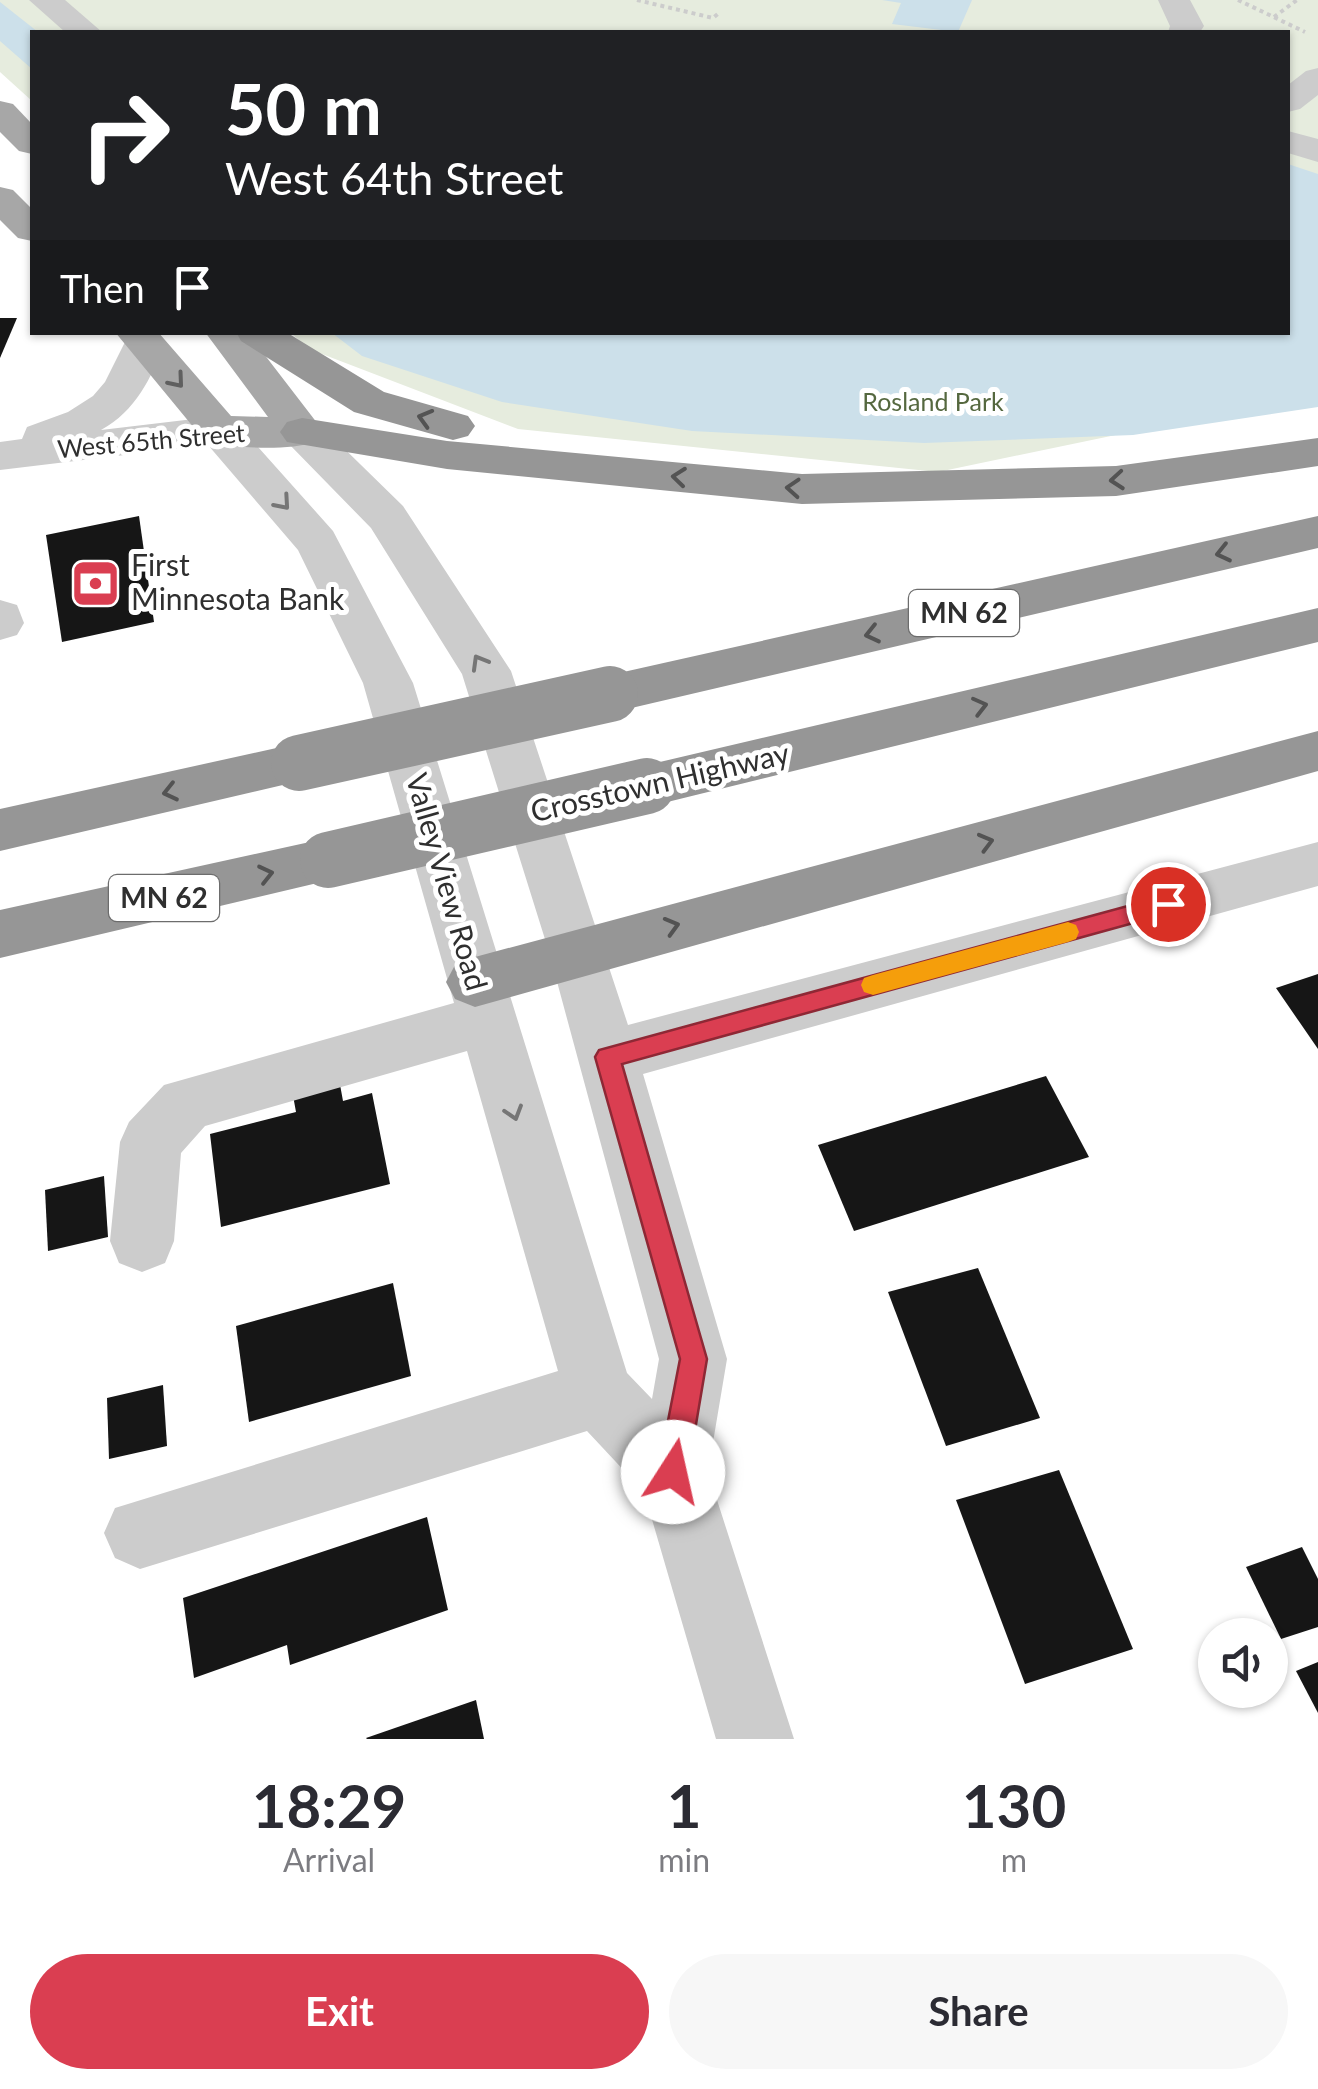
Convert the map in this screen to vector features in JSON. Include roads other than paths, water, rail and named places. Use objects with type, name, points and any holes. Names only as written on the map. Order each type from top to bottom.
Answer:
[{"type":"highway","points":[[261,335],[369,402],[620,472]]},
{"type":"highway","points":[[302,432],[447,455],[802,489],[1116,481],[1318,452]]},
{"type":"highway","name":"MN 62","points":[[0,830],[1318,532]]},
{"type":"highway","name":"Crosstown Highway","points":[[0,934],[647,786],[1318,625]]},
{"type":"highway","points":[[480,1001],[578,952],[1318,751]]},
{"type":"highway","points":[[0,945],[169,896]]},
{"type":"main road","points":[[0,112],[30,141]]},
{"type":"main road","points":[[0,198],[30,228]]},
{"type":"main road","name":"Valley View Road","points":[[227,335],[302,432]]},
{"type":"main road","name":"Valley View Road","points":[[140,338],[218,430]]},
{"type":"main road","name":"West 65th Street","points":[[218,430],[302,432]]},
{"type":"street","points":[[44,0],[82,30]]},
{"type":"street","points":[[1174,0],[1187,26],[1185,30]]},
{"type":"street","points":[[1290,100],[1318,78]]},
{"type":"street","points":[[1290,143],[1318,151]]},
{"type":"street","points":[[0,454],[90,420],[124,393],[140,338]]},
{"type":"street","name":"Valley View Road","points":[[218,430],[318,542],[388,684],[599,1393],[673,1472],[754,1739]]},
{"type":"street","name":"West 65th Street","points":[[0,454],[218,430]]},
{"type":"street","name":"Valley View Road","points":[[302,432],[386,517],[486,671],[578,952],[694,1359],[673,1472]]},
{"type":"street","points":[[608,1057],[1318,864]]},
{"type":"street","points":[[142,1241],[151,1142],[186,1104],[480,1001]]},
{"type":"street","points":[[140,1534],[599,1393]]},
{"type":"water","points":[[882,0],[972,0],[959,30],[892,24],[901,3]]},
{"type":"water","points":[[0,2],[35,30],[30,30],[30,67],[0,41]]},
{"type":"water","points":[[1290,165],[1318,174],[1318,407],[1133,435],[924,443],[692,431],[502,402],[362,356],[335,335],[1290,335]]},
{"type":"place","name":"First Minnesota Bank","points":[[96,583]]},
{"type":"park label","name":"Rosland Park","points":[[933,402]]}]
